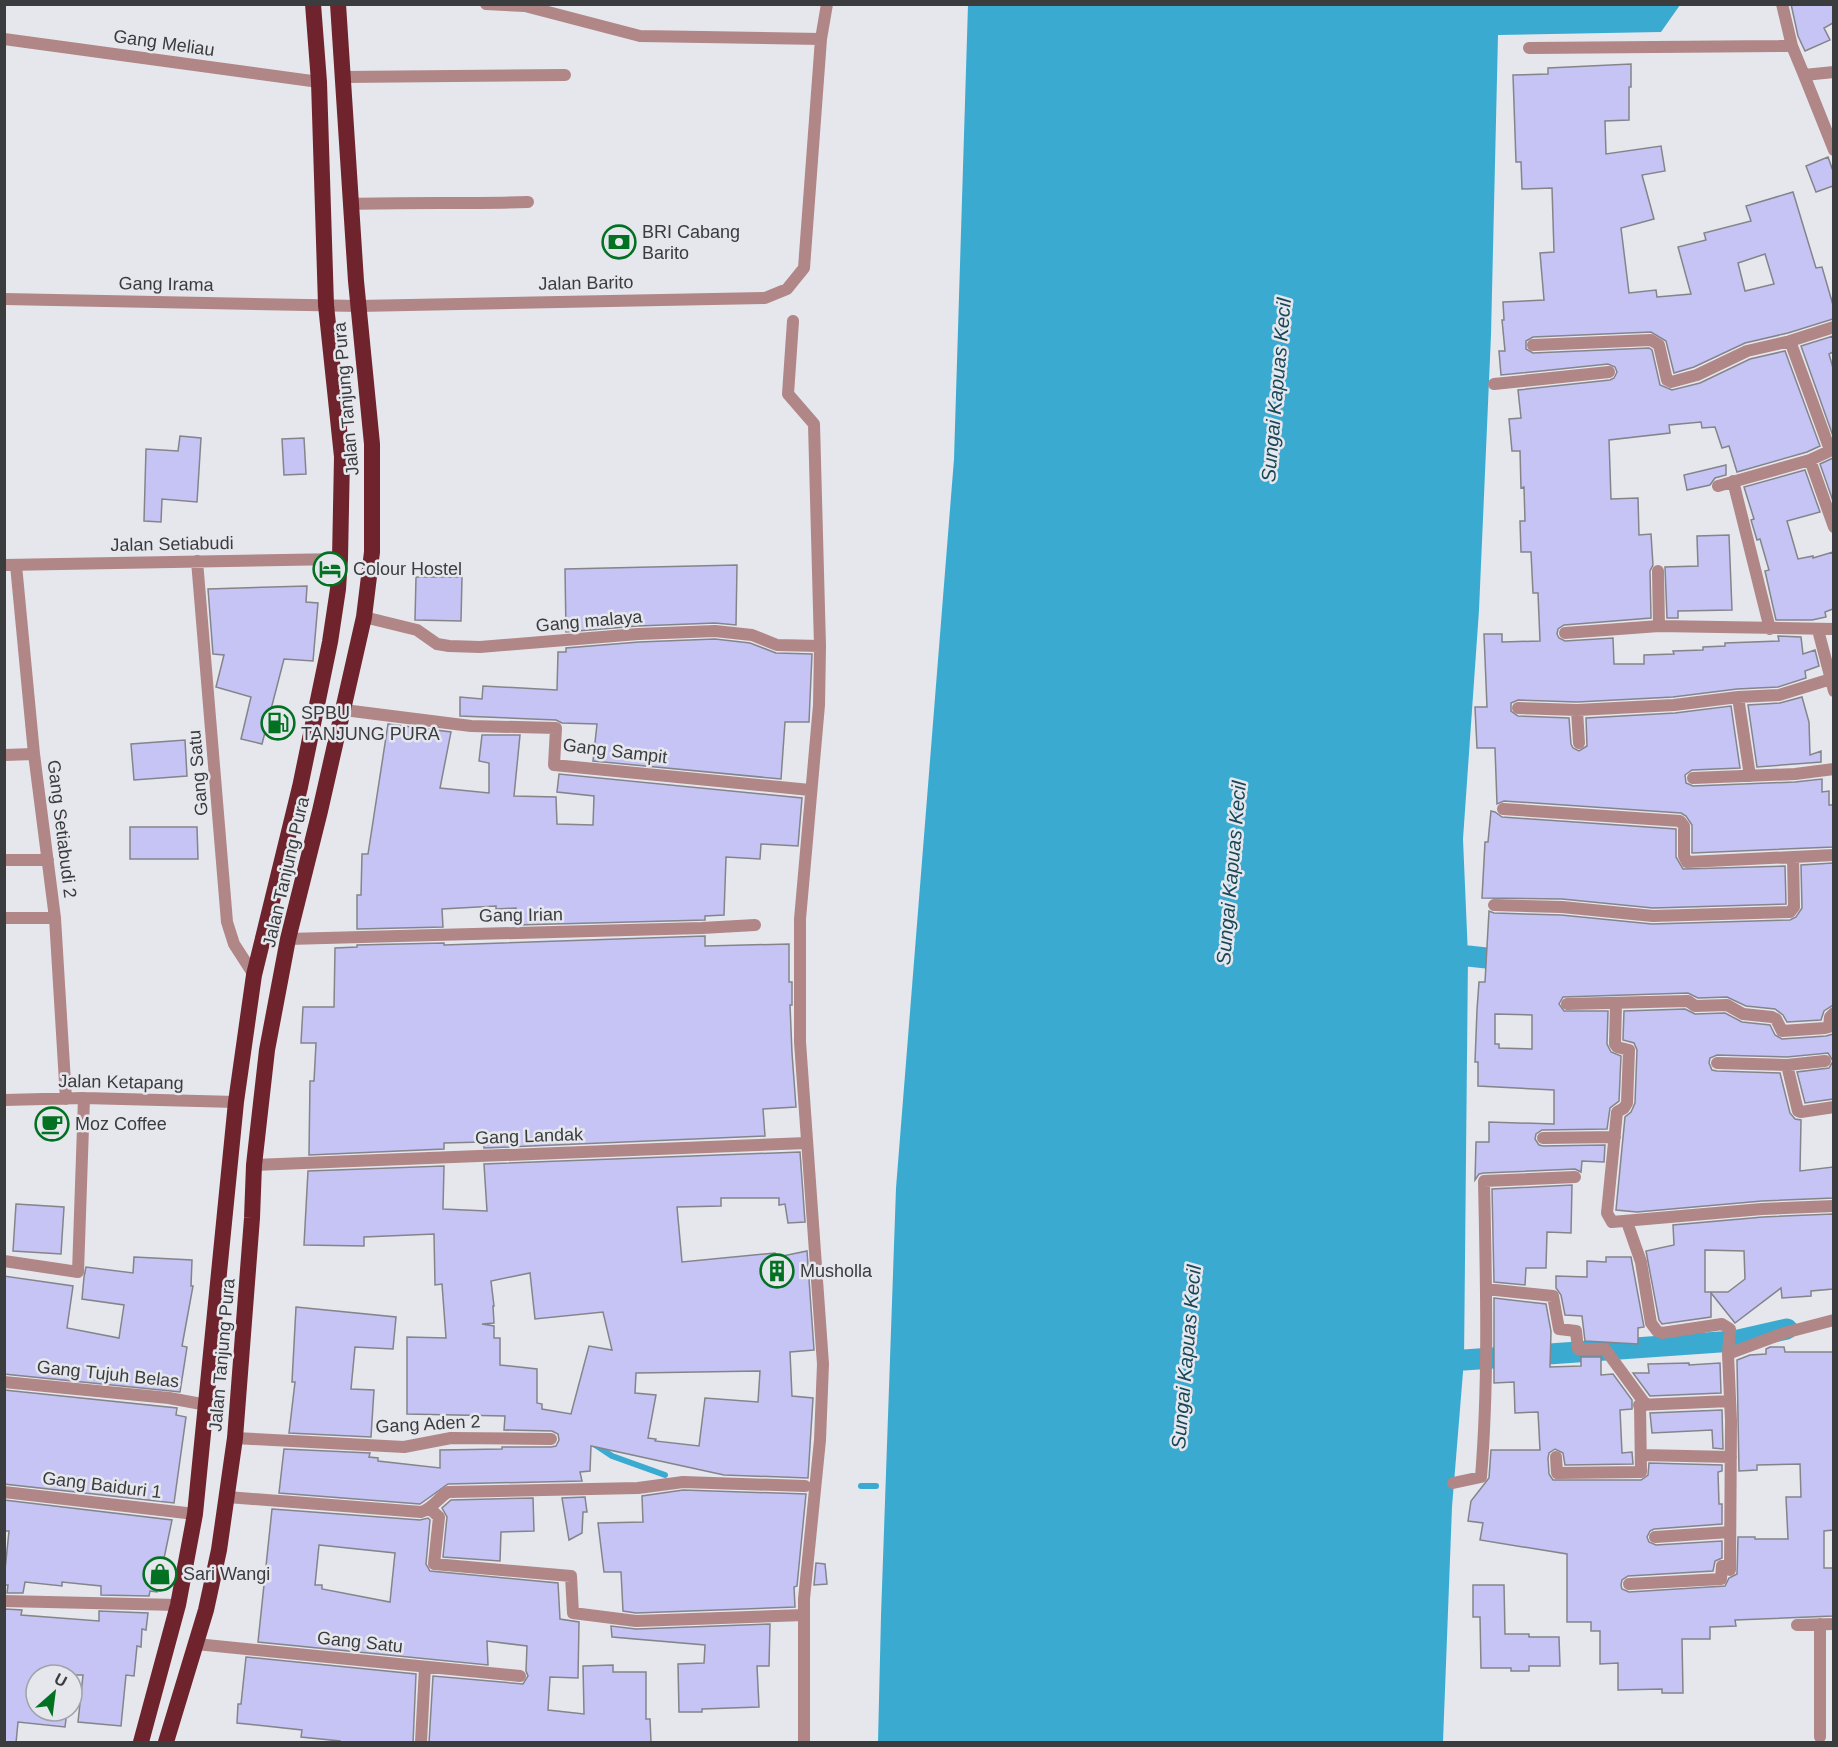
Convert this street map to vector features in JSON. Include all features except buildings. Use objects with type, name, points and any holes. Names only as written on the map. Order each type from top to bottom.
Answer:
[{"type":"highway","name":"Jalan Tanjung Pura","points":[[141,1743],[178,1605],[195,1514],[236,1102],[254,975],[299,790],[335,610],[340,559],[342,457],[326,305],[319,82],[313,4]]},
{"type":"highway","name":"Jalan Tanjung Pura","points":[[166,1743],[206,1610],[219,1550],[235,1438],[251,1235],[254,1165],[267,1050],[288,939],[344,710],[364,617],[372,552],[372,444],[358,306],[338,4]]},
{"type":"highway","points":[[315,25],[339,24]]},
{"type":"highway","points":[[224,1232],[251,1235]]},
{"type":"street","points":[[486,4],[525,6],[640,36],[821,39],[827,4]]},
{"type":"street","points":[[1782,4],[1792,46],[1833,150]]},
{"type":"street","name":"Gang Meliau","points":[[4,39],[319,82]]},
{"type":"street","name":"Jalan Barito","points":[[326,305],[765,298],[787,288],[804,268],[821,39]]},
{"type":"street","points":[[1529,48],[1792,46]]},
{"type":"street","points":[[1804,75],[1833,72]]},
{"type":"street","points":[[342,77],[565,75]]},
{"type":"street","points":[[351,204],[415,201],[460,204],[528,202]]},
{"type":"street","name":"Gang Irama","points":[[4,299],[326,305]]},
{"type":"street","points":[[793,321],[788,394],[814,424],[820,646],[819,705],[800,919],[800,1042],[823,1364],[820,1440],[804,1599],[804,1743]]},
{"type":"street","points":[[1533,345],[1651,340],[1659,345],[1667,380],[1671,382],[1697,375],[1747,351],[1790,341],[1833,327]]},
{"type":"street","points":[[1718,486],[1810,460],[1832,450],[1790,341]]},
{"type":"street","points":[[1494,384],[1609,372]]},
{"type":"street","points":[[1810,460],[1833,527]]},
{"type":"street","points":[[1733,481],[1770,629]]},
{"type":"street","name":"Jalan Setiabudi","points":[[10,565],[340,559]]},
{"type":"street","name":"Gang Satu","points":[[197,561],[227,922],[234,945],[254,975]]},
{"type":"street","name":"Gang Setiabudi 2","points":[[10,565],[55,918],[66,1099]]},
{"type":"street","points":[[1658,571],[1659,627]]},
{"type":"street","name":"Gang malaya","points":[[364,617],[417,630],[437,644],[449,646],[480,647],[638,634],[715,631],[752,635],[777,645],[820,646]]},
{"type":"street","points":[[1565,633],[1659,627],[1833,629]]},
{"type":"street","points":[[1518,708],[1577,710],[1674,705],[1738,697],[1779,695],[1832,685],[1818,630]]},
{"type":"street","points":[[1738,697],[1750,776]]},
{"type":"street","name":"Gang Sampit","points":[[344,710],[471,726],[556,728],[554,765],[810,789]]},
{"type":"street","points":[[1577,710],[1579,743]]},
{"type":"street","points":[[4,754],[34,754]]},
{"type":"street","points":[[1693,778],[1795,774],[1833,769]]},
{"type":"street","points":[[1503,809],[1680,821],[1684,826],[1684,856],[1687,862],[1833,855]]},
{"type":"street","points":[[1494,905],[1653,916],[1790,912],[1794,907],[1793,857]]},
{"type":"street","points":[[4,860],[48,860]]},
{"type":"street","points":[[4,918],[55,918]]},
{"type":"street","name":"Gang Irian","points":[[288,939],[755,925]]},
{"type":"street","points":[[1567,1004],[1688,1001],[1695,1006],[1727,1005],[1743,1014],[1772,1017],[1776,1019],[1782,1031],[1829,1027],[1833,1012]]},
{"type":"street","points":[[1616,1004],[1615,1044],[1617,1047],[1629,1050],[1627,1103],[1616,1115],[1607,1213],[1612,1222],[1762,1209],[1833,1206]]},
{"type":"street","points":[[1717,1063],[1787,1065],[1825,1061]]},
{"type":"street","points":[[1787,1065],[1798,1111],[1833,1107]]},
{"type":"street","points":[[4,1261],[78,1272],[84,1098]]},
{"type":"street","name":"Jalan Ketapang","points":[[4,1100],[84,1098],[236,1102]]},
{"type":"street","points":[[1543,1138],[1615,1137]]},
{"type":"street","name":"Gang Landak","points":[[254,1165],[807,1143]]},
{"type":"street","points":[[1452,1483],[1481,1477],[1485,1423],[1484,1181],[1575,1177]]},
{"type":"street","points":[[1627,1222],[1641,1262],[1650,1323],[1662,1333],[1714,1324],[1722,1324],[1730,1329],[1728,1352],[1731,1457],[1730,1568],[1722,1566],[1721,1579],[1629,1584]]},
{"type":"street","points":[[1486,1289],[1553,1296],[1559,1329],[1576,1331],[1578,1349],[1605,1349],[1640,1405],[1641,1472],[1557,1473],[1556,1457]]},
{"type":"street","points":[[1728,1352],[1784,1333],[1833,1320]]},
{"type":"street","name":"Gang Tujuh Belas","points":[[4,1382],[169,1398],[207,1405]]},
{"type":"street","points":[[1640,1405],[1730,1401]]},
{"type":"street","name":"Gang Aden 2","points":[[235,1438],[404,1447],[451,1438],[551,1439]]},
{"type":"street","points":[[1641,1455],[1731,1457]]},
{"type":"street","points":[[227,1497],[421,1512],[448,1492],[638,1488],[683,1482],[805,1486]]},
{"type":"street","name":"Gang Baiduri 1","points":[[4,1492],[195,1514]]},
{"type":"street","points":[[429,1508],[439,1517],[434,1564],[571,1576],[573,1613],[636,1621],[804,1615]]},
{"type":"street","points":[[1655,1537],[1730,1532]]},
{"type":"street","points":[[4,1601],[178,1605]]},
{"type":"street","points":[[1820,1624],[1820,1737]]},
{"type":"street","points":[[1797,1625],[1833,1624]]},
{"type":"street","name":"Gang Satu","points":[[196,1644],[520,1676]]},
{"type":"street","points":[[421,1743],[425,1667]]},
{"type":"water","name":"Sungai Kapuas Kecil","points":[[968,5],[1680,5],[1661,32],[1498,35],[1491,335],[1479,610],[1463,839],[1468,956],[1464,1360],[1452,1507],[1443,1742],[878,1742],[896,1188],[954,459]]},
{"type":"waterway","points":[[1468,956],[1514,961]]},
{"type":"waterway","points":[[1464,1360],[1734,1341],[1787,1329]]},
{"type":"waterway","points":[[594,1444],[612,1456],[665,1475]]},
{"type":"waterway","points":[[861,1486],[876,1486]]},
{"type":"place","name":"BRI Cabang Barito","points":[[619,242]]},
{"type":"place","name":"Colour Hostel","points":[[330,569]]},
{"type":"place","name":"SPBU TANJUNG PURA","points":[[278,723]]},
{"type":"place","name":"Moz Coffee","points":[[52,1124]]},
{"type":"place","name":"Musholla","points":[[777,1271]]},
{"type":"place","name":"Sari Wangi","points":[[160,1574]]}]
